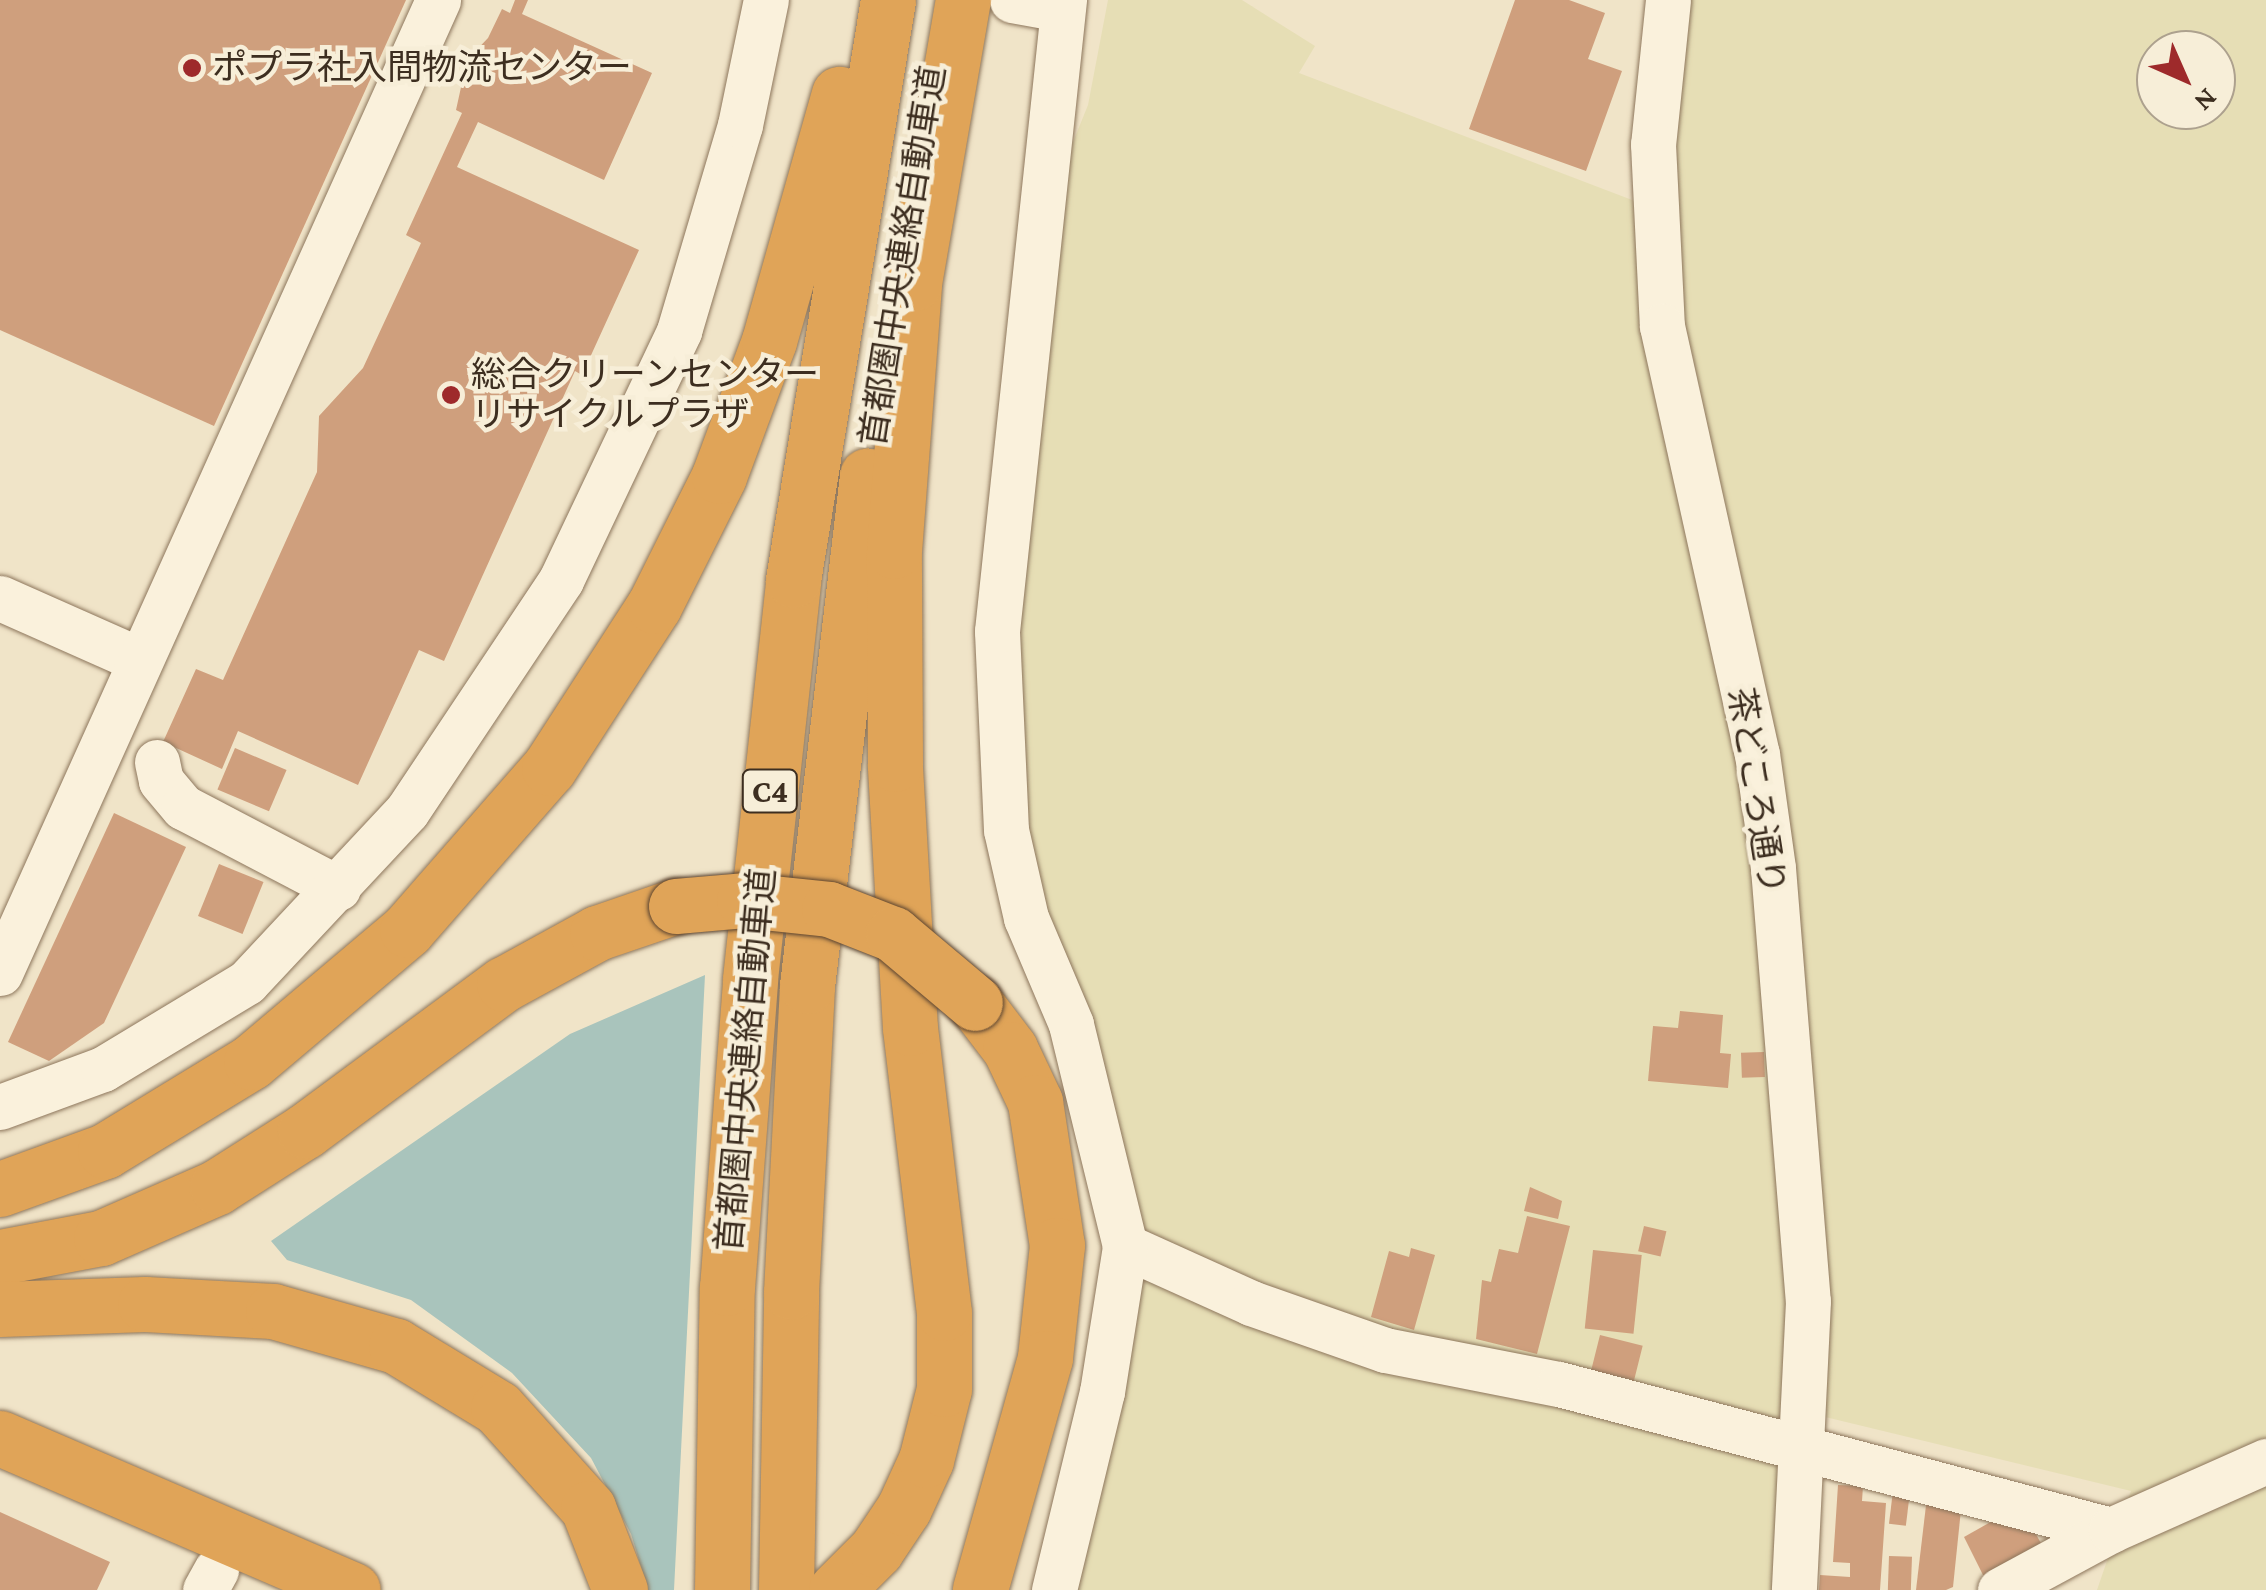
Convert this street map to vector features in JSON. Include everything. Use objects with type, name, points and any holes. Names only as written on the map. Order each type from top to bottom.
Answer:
[{"type":"highway","points":[[0,1189],[105,1152],[251,1062],[407,930],[549,768],[654,606],[719,476],[769,341],[865,0]]},
{"type":"highway","name":"首都圏中央連絡自動車道","points":[[722,1590],[727,1288],[750,979],[793,580],[888,0]]},
{"type":"highway","name":"首都圏中央連絡自動車道","points":[[786,1590],[791,1292],[808,986],[850,590],[899,260],[948,0]]},
{"type":"highway","points":[[842,1584],[904,1508],[926,1460],[944,1388],[944,1312],[909,1009],[895,764],[894,551],[914,282],[962,0]]},
{"type":"highway","points":[[0,1257],[101,1238],[217,1186],[305,1131],[504,984],[597,933],[676,906],[744,900],[830,909],[894,934],[975,1003],[1010,1049],[1035,1102],[1057,1245],[1045,1358],[980,1590]]},
{"type":"highway","points":[[0,1310],[145,1304],[272,1311],[396,1346],[498,1408],[588,1508],[620,1590]]},
{"type":"highway","points":[[0,1438],[353,1590]]},
{"type":"street","points":[[0,973],[438,0]]},
{"type":"street","points":[[0,1107],[103,1069],[246,982],[407,811],[561,580],[679,331],[740,125],[766,0]]},
{"type":"street","name":"茶どころ通り","points":[[1668,0],[1652,144],[1662,326],[1757,754],[1773,868],[1808,1302],[1805,1453],[1794,1590]]},
{"type":"street","points":[[1046,4],[997,632],[1006,830],[1026,918],[1070,1024],[1126,1246],[1102,1392],[1054,1590]]},
{"type":"street","points":[[0,598],[140,660]]},
{"type":"street","points":[[157,762],[161,781],[183,807],[338,888]]},
{"type":"street","points":[[1126,1246],[1251,1303],[1385,1350],[1520,1374],[1805,1453],[2111,1530]]},
{"type":"street","points":[[2000,1590],[2111,1530],[2266,1461]]},
{"type":"shaded area","points":[[1108,0],[1242,0],[1315,46],[1299,73],[1674,216],[1673,132],[1690,0],[2266,0],[2266,1590],[2097,1590],[2131,1491],[1817,1415],[1804,1590],[1066,1590],[1132,1280],[1015,792],[1021,618],[1065,162],[1088,105]]},
{"type":"water","points":[[705,975],[674,1590],[648,1590],[631,1534],[591,1458],[512,1373],[411,1300],[287,1260],[271,1241],[570,1034]]},
{"type":"building","points":[[0,0],[406,0],[214,426],[0,330]]},
{"type":"building","name":"総合クリーンセンター リサイクルプラザ","points":[[515,0],[528,0],[522,14],[652,73],[604,180],[478,122],[457,167],[639,250],[582,375],[575,371],[444,661],[419,650],[358,785],[238,731],[222,769],[163,742],[196,669],[223,680],[317,472],[319,416],[363,368],[421,243],[406,235],[462,113],[456,110],[467,60],[488,38],[502,9],[510,13]]},
{"type":"building","points":[[1515,0],[1569,0],[1605,13],[1588,59],[1622,71],[1586,171],[1469,129]]},
{"type":"building","points":[[235,748],[287,770],[269,811],[217,789]]},
{"type":"building","points":[[114,813],[186,847],[104,1023],[49,1061],[8,1042]]},
{"type":"building","points":[[219,864],[264,882],[243,934],[198,916]]},
{"type":"building","points":[[1680,1011],[1723,1015],[1720,1053],[1731,1054],[1728,1088],[1648,1081],[1653,1026],[1678,1028]]},
{"type":"building","points":[[1764,1052],[1765,1077],[1742,1078],[1741,1053]]},
{"type":"building","points":[[1530,1187],[1562,1201],[1558,1219],[1524,1211]]},
{"type":"building","points":[[1527,1216],[1570,1226],[1537,1354],[1476,1339],[1482,1280],[1491,1282],[1499,1249],[1518,1253]]},
{"type":"building","points":[[1644,1226],[1666,1231],[1661,1257],[1638,1251]]},
{"type":"building","points":[[1411,1248],[1435,1255],[1414,1330],[1371,1317],[1389,1251],[1409,1257]]},
{"type":"building","points":[[1593,1250],[1642,1255],[1633,1334],[1585,1329]]},
{"type":"building","points":[[1600,1335],[1643,1346],[1632,1388],[1589,1378]]},
{"type":"building","points":[[1838,1485],[1863,1486],[1862,1501],[1886,1503],[1880,1590],[1819,1590],[1820,1575],[1850,1577],[1850,1563],[1833,1562]]},
{"type":"building","points":[[1893,1491],[1910,1493],[1906,1526],[1889,1524]]},
{"type":"building","points":[[1927,1497],[1962,1500],[1953,1587],[1946,1590],[1916,1590]]},
{"type":"building","points":[[0,1512],[110,1562],[97,1590],[0,1590]]},
{"type":"building","points":[[2024,1513],[2042,1545],[1984,1577],[1964,1537],[2003,1515]]},
{"type":"building","points":[[1889,1556],[1912,1557],[1911,1590],[1888,1590]]},
{"type":"place","name":"ポプラ社入間物流センター","points":[[192,68]]},
{"type":"place","name":"総合クリーンセンター リサイクルプラザ","points":[[451,395]]}]
